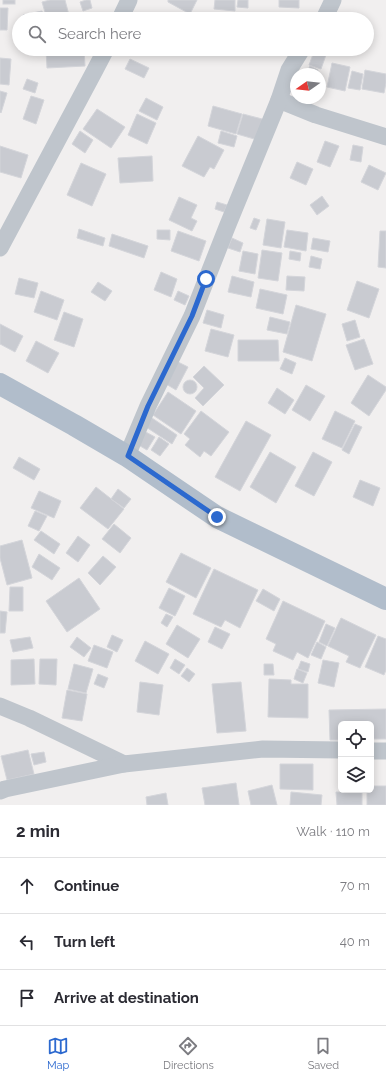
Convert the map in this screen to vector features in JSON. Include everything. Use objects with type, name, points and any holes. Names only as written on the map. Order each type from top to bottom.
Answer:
[{"type":"main road","points":[[0,384],[128,456],[217,517],[386,599]]},
{"type":"street","points":[[123,12],[129,0]]},
{"type":"street","points":[[327,12],[333,0]]},
{"type":"street","points":[[0,248],[102,56]]},
{"type":"street","points":[[128,456],[148,406],[192,316],[279,100],[289,70],[298,56]]},
{"type":"street","points":[[279,100],[316,115],[386,137]]},
{"type":"street","points":[[0,706],[124,764]]},
{"type":"street","points":[[0,790],[124,764],[263,749],[338,750]]},
{"type":"street","points":[[374,751],[386,751]]},
{"type":"building","points":[[3,0],[15,0],[15,4],[3,4]]},
{"type":"building","points":[[50,0],[65,0],[68,12],[45,12],[42,2]]},
{"type":"building","points":[[90,0],[92,8],[83,11],[80,2]]},
{"type":"building","points":[[168,0],[197,0],[191,12],[186,12],[168,2]]},
{"type":"building","points":[[215,0],[235,0],[235,11],[214,9]]},
{"type":"building","points":[[238,0],[248,0],[248,8],[237,7]]},
{"type":"building","points":[[279,0],[299,0],[299,8],[279,7]]},
{"type":"building","points":[[0,8],[8,8],[7,30],[0,30]]},
{"type":"building","points":[[46,56],[84,56],[85,66],[47,68]]},
{"type":"building","points":[[312,56],[326,56],[321,68],[309,65]]},
{"type":"building","points":[[0,58],[11,59],[9,85],[0,84]]},
{"type":"building","points":[[130,59],[149,68],[144,78],[125,69]]},
{"type":"building","points":[[332,63],[350,67],[345,91],[327,87]]},
{"type":"building","points":[[365,70],[386,74],[384,93],[362,89]]},
{"type":"building","points":[[352,71],[363,74],[360,90],[348,88]]},
{"type":"building","points":[[27,79],[38,83],[35,93],[23,89]]},
{"type":"building","points":[[0,91],[7,93],[1,113],[0,112]]},
{"type":"building","points":[[31,96],[44,100],[36,124],[23,119]]},
{"type":"building","points":[[146,98],[163,107],[157,120],[139,111]]},
{"type":"building","points":[[213,106],[242,114],[236,134],[208,126]]},
{"type":"building","points":[[97,109],[125,127],[111,148],[83,129]]},
{"type":"building","points":[[137,114],[156,123],[147,144],[128,135]]},
{"type":"building","points":[[243,114],[266,120],[261,141],[237,134]]},
{"type":"building","points":[[80,131],[93,140],[85,153],[72,144]]},
{"type":"building","points":[[221,131],[237,136],[234,147],[218,143]]},
{"type":"building","points":[[198,136],[224,150],[214,169],[210,167],[204,177],[182,166]]},
{"type":"building","points":[[325,141],[339,146],[330,167],[317,162]]},
{"type":"building","points":[[353,145],[363,147],[361,162],[350,160]]},
{"type":"building","points":[[0,146],[28,155],[21,178],[0,172]]},
{"type":"building","points":[[152,156],[153,181],[120,183],[118,158]]},
{"type":"building","points":[[297,162],[313,169],[306,185],[290,178]]},
{"type":"building","points":[[81,163],[106,174],[92,206],[67,195]]},
{"type":"building","points":[[369,165],[386,173],[378,190],[361,182]]},
{"type":"building","points":[[322,196],[329,206],[317,215],[310,205]]},
{"type":"building","points":[[179,197],[197,205],[191,218],[197,221],[192,231],[169,220]]},
{"type":"building","points":[[217,202],[227,205],[224,212],[215,209]]},
{"type":"building","points":[[254,218],[260,220],[256,230],[250,228]]},
{"type":"building","points":[[267,219],[285,222],[281,248],[263,245]]},
{"type":"building","points":[[79,229],[105,238],[103,246],[77,238]]},
{"type":"building","points":[[157,230],[170,230],[170,240],[157,239]]},
{"type":"building","points":[[287,230],[308,233],[306,251],[284,247]]},
{"type":"building","points":[[178,231],[206,241],[199,261],[171,251]]},
{"type":"building","points":[[380,231],[386,231],[386,268],[378,267]]},
{"type":"building","points":[[112,234],[148,246],[144,258],[109,246]]},
{"type":"building","points":[[232,238],[243,243],[240,252],[228,248]]},
{"type":"building","points":[[313,238],[330,241],[328,252],[311,249]]},
{"type":"building","points":[[262,250],[282,253],[278,281],[258,278]]},
{"type":"building","points":[[243,251],[258,254],[255,274],[239,271]]},
{"type":"building","points":[[290,251],[301,253],[300,261],[289,259]]},
{"type":"building","points":[[311,256],[322,259],[320,269],[309,267]]},
{"type":"building","points":[[161,272],[177,279],[171,297],[154,290]]},
{"type":"building","points":[[232,276],[254,282],[251,297],[228,292]]},
{"type":"building","points":[[287,276],[305,277],[304,291],[286,290]]},
{"type":"building","points":[[19,278],[38,283],[34,298],[15,294]]},
{"type":"building","points":[[357,281],[379,289],[369,318],[347,310]]},
{"type":"building","points":[[98,282],[112,291],[105,301],[91,292]]},
{"type":"building","points":[[260,289],[287,295],[283,314],[256,308]]},
{"type":"building","points":[[41,291],[64,300],[57,320],[34,312]]},
{"type":"building","points":[[178,291],[189,296],[185,305],[174,300]]},
{"type":"building","points":[[296,305],[326,314],[312,361],[283,352]]},
{"type":"building","points":[[207,310],[224,315],[221,328],[203,323]]},
{"type":"building","points":[[64,312],[83,319],[74,347],[54,340]]},
{"type":"building","points":[[270,317],[290,322],[287,334],[267,330]]},
{"type":"building","points":[[355,320],[360,337],[347,341],[342,324]]},
{"type":"building","points":[[0,324],[23,336],[15,352],[0,344]]},
{"type":"building","points":[[211,329],[234,335],[228,357],[205,351]]},
{"type":"building","points":[[364,339],[373,364],[355,370],[346,345]]},
{"type":"building","points":[[238,340],[278,340],[279,361],[238,361]]},
{"type":"building","points":[[36,341],[59,353],[48,373],[26,361]]},
{"type":"building","points":[[285,358],[296,363],[292,374],[280,369]]},
{"type":"building","points":[[178,362],[188,367],[176,390],[166,384]]},
{"type":"building","points":[[204,366],[224,385],[203,406],[195,398],[204,388],[193,377]]},
{"type":"building","points":[[368,375],[386,387],[386,390],[369,416],[351,403]]},
{"type":"building","points":[[187,380],[193,380],[197,384],[197,390],[193,394],[187,394],[183,390],[183,384]]},
{"type":"building","points":[[306,385],[325,396],[310,421],[292,410]]},
{"type":"building","points":[[277,388],[294,400],[285,414],[268,403]]},
{"type":"building","points":[[168,392],[196,411],[181,434],[153,415]]},
{"type":"building","points":[[201,411],[229,432],[211,456],[204,451],[200,457],[185,445],[190,439],[184,434]]},
{"type":"building","points":[[335,411],[355,421],[342,448],[322,439]]},
{"type":"building","points":[[152,418],[177,435],[172,444],[146,427]]},
{"type":"building","points":[[246,421],[271,435],[240,491],[215,477]]},
{"type":"building","points":[[355,424],[362,427],[349,454],[342,450]]},
{"type":"building","points":[[142,430],[155,437],[147,450],[135,443]]},
{"type":"building","points":[[159,437],[169,444],[160,456],[151,450]]},
{"type":"building","points":[[270,452],[296,467],[276,503],[250,487]]},
{"type":"building","points":[[313,452],[332,462],[314,496],[295,486]]},
{"type":"building","points":[[19,457],[40,469],[34,480],[13,468]]},
{"type":"building","points":[[360,480],[380,488],[373,506],[353,497]]},
{"type":"building","points":[[96,487],[124,509],[108,529],[80,508]]},
{"type":"building","points":[[118,489],[131,499],[124,508],[111,499]]},
{"type":"building","points":[[39,491],[61,501],[54,518],[31,508]]},
{"type":"building","points":[[35,511],[47,516],[39,531],[28,526]]},
{"type":"building","points":[[114,524],[131,538],[120,553],[102,539]]},
{"type":"building","points":[[41,531],[60,544],[54,554],[34,540]]},
{"type":"building","points":[[78,536],[90,545],[78,562],[66,553]]},
{"type":"building","points":[[22,540],[32,578],[7,585],[0,558],[0,546]]},
{"type":"building","points":[[181,553],[211,568],[196,598],[166,582]]},
{"type":"building","points":[[39,554],[60,568],[52,580],[32,567]]},
{"type":"building","points":[[103,556],[116,567],[100,585],[88,573]]},
{"type":"building","points":[[214,569],[258,590],[240,628],[225,620],[221,627],[193,614]]},
{"type":"building","points":[[79,578],[100,609],[67,632],[46,601]]},
{"type":"building","points":[[10,587],[23,587],[23,611],[9,611]]},
{"type":"building","points":[[169,588],[185,596],[175,616],[159,608]]},
{"type":"building","points":[[263,589],[280,599],[274,611],[256,601]]},
{"type":"building","points":[[283,601],[325,621],[308,658],[297,652],[293,660],[273,651],[276,644],[266,639]]},
{"type":"building","points":[[0,611],[7,612],[5,633],[0,633]]},
{"type":"building","points":[[166,614],[173,617],[167,627],[161,623]]},
{"type":"building","points":[[341,618],[376,635],[360,668],[346,662],[349,656],[328,646]]},
{"type":"building","points":[[326,624],[335,628],[327,646],[319,642]]},
{"type":"building","points":[[177,625],[200,639],[188,658],[166,644]]},
{"type":"building","points":[[215,627],[230,634],[222,649],[208,642]]},
{"type":"building","points":[[112,635],[123,640],[117,652],[107,647]]},
{"type":"building","points":[[378,636],[386,639],[386,670],[384,675],[365,667]]},
{"type":"building","points":[[30,637],[33,648],[13,652],[10,640]]},
{"type":"building","points":[[77,637],[91,648],[84,657],[70,647]]},
{"type":"building","points":[[145,641],[169,654],[158,674],[135,661]]},
{"type":"building","points":[[317,642],[326,647],[321,659],[311,655]]},
{"type":"building","points":[[94,645],[113,652],[107,668],[88,661]]},
{"type":"building","points":[[34,659],[35,684],[11,685],[11,660]]},
{"type":"building","points":[[40,659],[57,659],[56,685],[39,684]]},
{"type":"building","points":[[175,659],[185,665],[179,674],[170,668]]},
{"type":"building","points":[[323,660],[339,663],[334,687],[318,683]]},
{"type":"building","points":[[301,661],[310,664],[308,672],[298,669]]},
{"type":"building","points":[[74,664],[93,669],[86,693],[68,689]]},
{"type":"building","points":[[264,664],[273,664],[274,675],[264,675]]},
{"type":"building","points":[[187,668],[195,674],[189,682],[181,676]]},
{"type":"building","points":[[297,669],[307,673],[303,683],[294,679]]},
{"type":"building","points":[[98,674],[108,678],[104,688],[94,684]]},
{"type":"building","points":[[269,679],[291,680],[291,684],[308,684],[308,718],[268,717]]},
{"type":"building","points":[[140,682],[163,685],[159,715],[137,712]]},
{"type":"building","points":[[241,682],[246,731],[217,733],[212,684]]},
{"type":"building","points":[[67,690],[87,694],[82,721],[62,718]]},
{"type":"building","points":[[386,709],[386,739],[374,739],[374,721],[338,721],[338,740],[330,740],[329,710]]},
{"type":"building","points":[[28,750],[34,774],[7,780],[1,756]]},
{"type":"building","points":[[44,752],[46,762],[34,765],[31,754]]},
{"type":"building","points":[[280,764],[313,764],[313,790],[280,789]]},
{"type":"building","points":[[236,783],[239,805],[205,805],[202,788]]},
{"type":"building","points":[[272,785],[277,805],[251,805],[248,791]]},
{"type":"building","points":[[374,786],[386,786],[386,805],[367,805],[367,793],[374,793]]},
{"type":"building","points":[[291,792],[322,795],[321,805],[290,805]]},
{"type":"building","points":[[336,792],[362,793],[362,805],[337,805]]},
{"type":"building","points":[[166,793],[168,805],[147,805],[146,797]]},
{"type":"route","points":[[206,279],[192,316],[148,406],[128,456],[217,517]]}]
